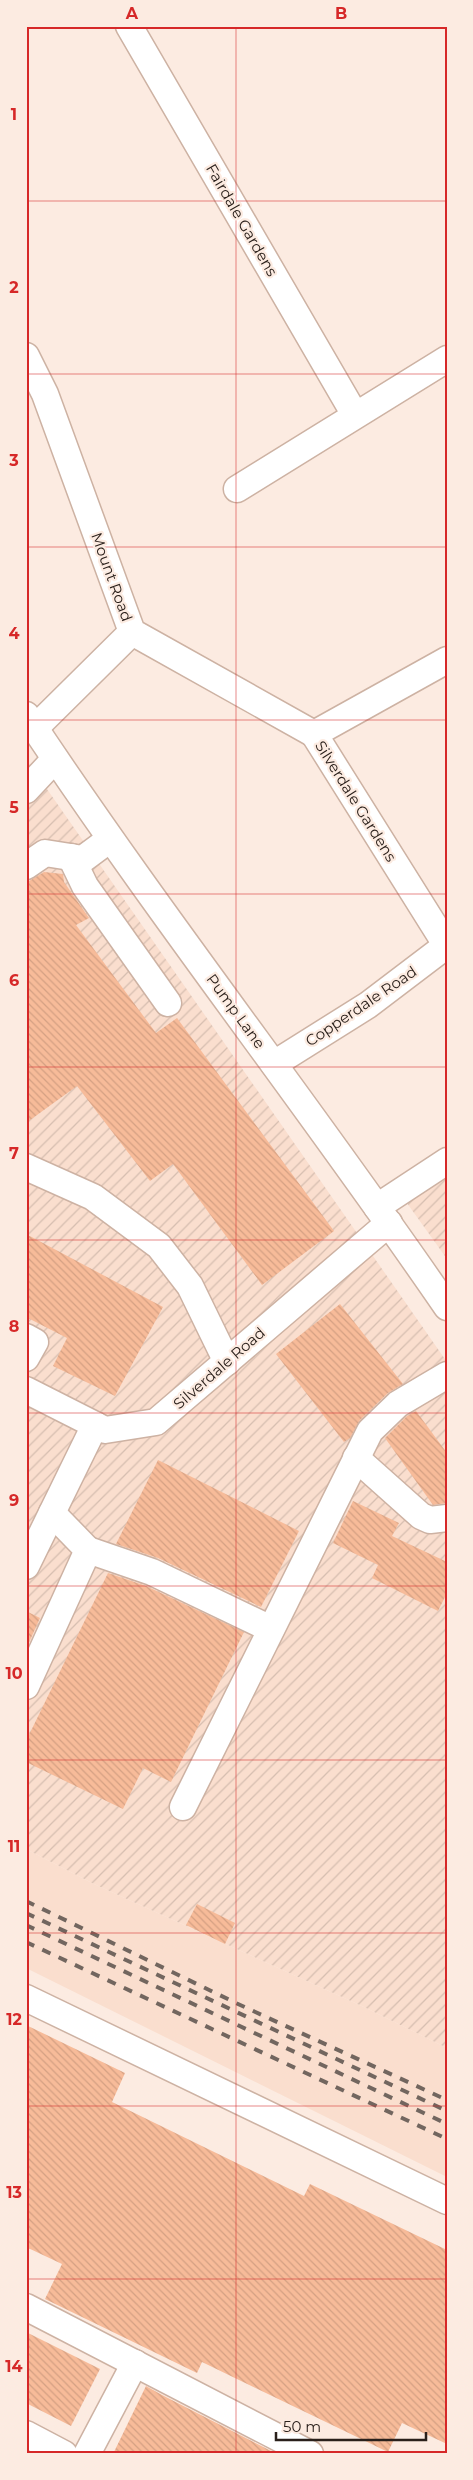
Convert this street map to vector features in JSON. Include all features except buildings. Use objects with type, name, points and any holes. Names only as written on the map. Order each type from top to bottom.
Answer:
[{"type":"street","name":"Fairdale Gardens","points":[[129,26],[355,414]]},
{"type":"street","name":"Mount Road","points":[[26,356],[45,394],[132,632],[314,734]]},
{"type":"street","points":[[237,490],[355,414],[447,359]]},
{"type":"street","points":[[31,721],[132,632]]},
{"type":"street","name":"Silverdale Gardens","points":[[447,660],[314,734],[447,946]]},
{"type":"street","name":"Pump Lane","points":[[31,721],[110,839],[446,1302]]},
{"type":"street","points":[[26,790],[55,759]]},
{"type":"street","points":[[26,866],[45,853],[83,859],[110,839]]},
{"type":"street","points":[[71,857],[85,886],[168,1003]]},
{"type":"street","name":"Copperdale Road","points":[[274,1064],[368,1005],[447,946]]},
{"type":"street","name":"Silverdale Road","points":[[26,1390],[105,1430],[156,1422],[227,1362],[383,1215],[447,1161]]},
{"type":"street","points":[[26,1167],[93,1197],[159,1246],[190,1286],[227,1362]]},
{"type":"street","points":[[26,1337],[35,1342],[26,1358]]},
{"type":"street","points":[[183,1807],[370,1431],[398,1404],[447,1375]]},
{"type":"street","points":[[26,1566],[95,1425]]},
{"type":"street","points":[[356,1458],[421,1516],[430,1520],[447,1518]]},
{"type":"street","points":[[52,1513],[88,1550],[152,1572],[271,1629]]},
{"type":"street","points":[[26,1686],[88,1550]]},
{"type":"street","points":[[26,1998],[447,2201]]},
{"type":"street","points":[[26,2307],[310,2454]]},
{"type":"street","points":[[87,2454],[135,2363]]},
{"type":"street","points":[[26,2434],[64,2454]]},
{"type":"shaded area","points":[[26,759],[447,1362],[447,2048],[364,2007],[94,1884],[26,1849]]},
{"type":"shaded area","points":[[447,1152],[447,1259],[394,1185]]},
{"type":"shaded area","points":[[26,1849],[94,1884],[364,2007],[447,2048],[447,2177],[26,1968]]},
{"type":"railway","points":[[26,1901],[238,2004],[447,2100]]},
{"type":"railway","points":[[26,1913],[447,2111]]},
{"type":"railway","points":[[26,1925],[447,2124]]},
{"type":"railway","points":[[26,1942],[447,2139]]}]
